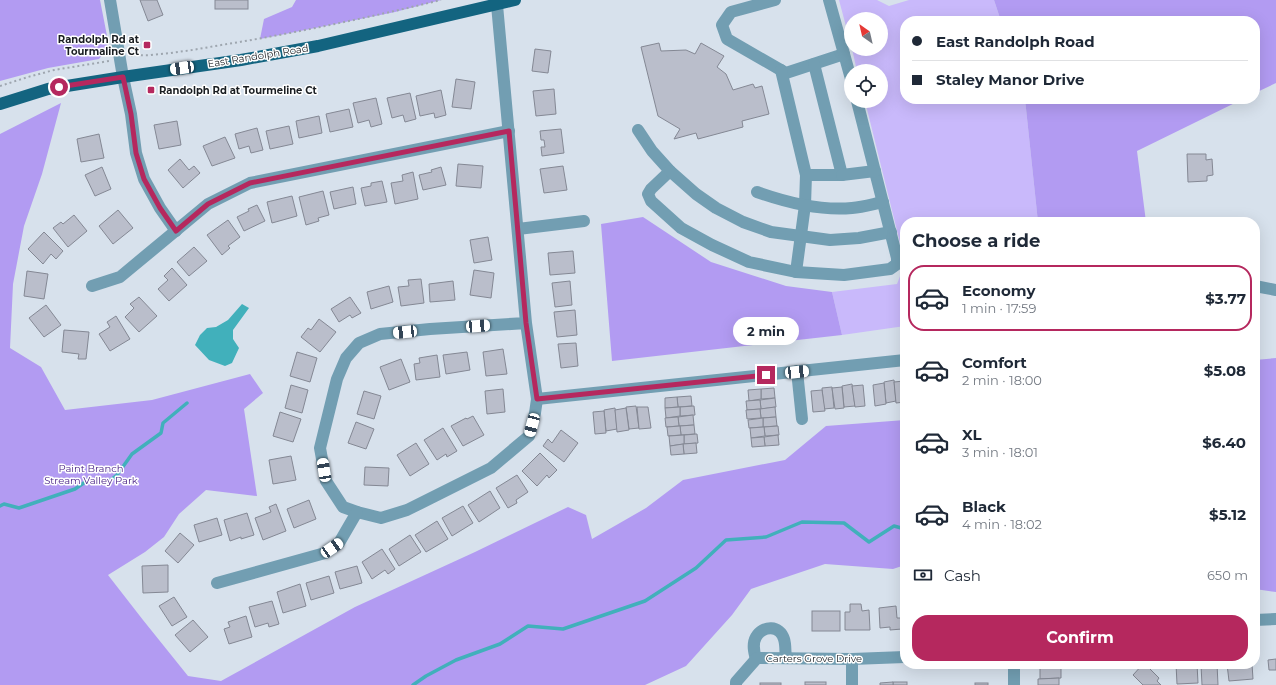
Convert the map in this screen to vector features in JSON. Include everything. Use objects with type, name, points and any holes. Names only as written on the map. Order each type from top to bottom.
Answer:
[{"type":"main road","name":"East Randolph Road","points":[[0,104],[48,89],[241,60],[318,46],[516,0]]},
{"type":"street","points":[[110,0],[131,114],[136,153],[144,179],[160,208],[176,231]]},
{"type":"street","points":[[775,0],[731,12],[722,25],[727,39],[786,73],[844,54],[829,0]]},
{"type":"street","points":[[497,5],[526,323],[537,399],[535,414],[529,436],[491,468],[407,510],[381,518],[343,507],[326,481],[320,448],[337,379],[346,358],[359,343],[380,334],[430,329],[526,323]]},
{"type":"street","points":[[814,64],[842,175]]},
{"type":"street","points":[[781,70],[806,175],[805,206],[796,272]]},
{"type":"street","points":[[670,171],[651,189],[648,194],[651,201],[681,228],[712,245],[749,262],[796,272],[844,275],[890,269],[896,264],[898,258],[859,108]]},
{"type":"street","points":[[638,130],[652,151],[670,171],[696,194],[716,208],[743,222],[771,232],[830,240],[859,238],[891,232]]},
{"type":"street","points":[[92,286],[120,277],[208,204],[250,183],[509,131]]},
{"type":"street","points":[[806,175],[842,175],[875,171]]},
{"type":"street","points":[[758,192],[805,206],[829,208],[852,208],[883,202]]},
{"type":"street","points":[[518,229],[584,221]]},
{"type":"street","points":[[1260,287],[1276,290]]},
{"type":"street","points":[[537,399],[900,361]]},
{"type":"street","points":[[797,372],[802,419]]},
{"type":"street","points":[[217,583],[325,553],[339,543],[357,512]]},
{"type":"street","points":[[1260,620],[1276,619]]},
{"type":"street","points":[[756,659],[754,650],[755,638],[762,630],[771,628],[779,631],[784,639],[786,658]]},
{"type":"street","name":"Carters Grove Drive","points":[[736,685],[736,682],[757,658],[852,659],[900,657]]},
{"type":"street","points":[[852,659],[852,685]]},
{"type":"street","points":[[1014,669],[1014,685]]},
{"type":"path","points":[[0,86],[54,70],[98,62],[100,63],[136,54],[144,56],[164,54],[260,39],[380,15],[442,0]]},
{"type":"shaded area","points":[[839,0],[877,0],[889,6],[909,0],[994,0],[999,16],[900,16],[900,104],[1026,104],[1037,217],[900,217],[900,243],[867,108],[888,108],[888,64],[855,64],[854,56],[888,56],[888,12],[844,12],[844,19]]},
{"type":"shaded area","points":[[900,276],[900,327],[842,335],[832,292],[897,284]]},
{"type":"green space","points":[[0,0],[100,0],[108,41],[106,50],[99,59],[48,68],[0,81]]},
{"type":"green space","points":[[296,0],[441,0],[395,12],[260,39],[264,19],[292,7]]},
{"type":"green space","points":[[994,0],[1276,0],[1276,83],[1260,91],[1260,16],[999,16]]},
{"type":"green space","name":"Paint Branch Stream Valley Park","points":[[61,103],[42,174],[24,226],[13,284],[10,348],[41,367],[65,410],[152,400],[250,374],[263,393],[244,409],[257,496],[206,490],[179,514],[164,537],[145,552],[108,575],[188,676],[221,681],[355,607],[475,552],[568,507],[586,515],[592,539],[646,508],[683,480],[785,460],[826,426],[900,420],[900,567],[893,569],[825,564],[751,589],[732,615],[686,666],[645,685],[0,685],[0,134]]},
{"type":"green space","points":[[1026,104],[1233,104],[1137,151],[1145,217],[1037,217]]},
{"type":"green space","points":[[643,217],[711,262],[786,286],[832,292],[842,335],[612,361],[601,224]]},
{"type":"green space","points":[[1276,358],[1276,592],[1260,590],[1260,360]]},
{"type":"water","points":[[242,304],[249,308],[233,330],[233,339],[239,348],[232,363],[225,366],[209,360],[195,345],[200,335],[207,328],[216,327],[228,320]]},
{"type":"building","points":[[140,0],[157,0],[163,15],[148,21]]},
{"type":"building","points":[[215,0],[248,0],[248,9],[215,9]]},
{"type":"building","points":[[659,43],[661,51],[686,50],[695,54],[701,43],[724,56],[717,67],[726,74],[733,90],[753,84],[755,88],[762,86],[769,114],[742,121],[743,127],[698,139],[696,133],[674,139],[680,129],[658,116],[641,47]]},
{"type":"building","points":[[535,49],[551,51],[548,73],[532,71]]},
{"type":"building","points":[[456,79],[475,82],[471,109],[452,107]]},
{"type":"building","points":[[554,89],[556,114],[536,116],[533,91]]},
{"type":"building","points":[[441,90],[446,115],[435,118],[434,113],[420,116],[416,96]]},
{"type":"building","points":[[410,93],[416,119],[405,122],[403,115],[392,118],[387,98]]},
{"type":"building","points":[[376,98],[382,124],[371,127],[369,120],[358,123],[353,103]]},
{"type":"building","points":[[349,109],[353,127],[330,132],[326,114]]},
{"type":"building","points":[[319,116],[322,133],[299,138],[296,121]]},
{"type":"building","points":[[177,121],[181,145],[159,149],[154,125]]},
{"type":"building","points":[[289,126],[293,144],[270,149],[266,131]]},
{"type":"building","points":[[257,128],[263,150],[251,153],[249,146],[239,149],[235,134]]},
{"type":"building","points":[[561,129],[564,153],[542,156],[541,147],[545,147],[544,140],[541,140],[540,131]]},
{"type":"building","points":[[99,134],[104,158],[81,162],[77,139]]},
{"type":"building","points":[[225,137],[235,158],[212,166],[203,146]]},
{"type":"building","points":[[1187,154],[1206,154],[1206,160],[1212,159],[1213,175],[1207,176],[1207,181],[1188,182]]},
{"type":"building","points":[[180,159],[189,170],[194,166],[200,173],[183,188],[168,170]]},
{"type":"building","points":[[458,164],[483,166],[481,188],[456,186]]},
{"type":"building","points":[[563,166],[567,190],[544,193],[540,169]]},
{"type":"building","points":[[102,167],[111,189],[95,196],[85,175]]},
{"type":"building","points":[[441,167],[446,185],[423,190],[419,175],[432,172],[431,170]]},
{"type":"building","points":[[413,172],[418,199],[395,204],[391,183],[403,181],[402,175]]},
{"type":"building","points":[[382,181],[387,202],[365,206],[361,188],[371,186],[371,183]]},
{"type":"building","points":[[353,187],[356,204],[334,209],[330,192]]},
{"type":"building","points":[[323,191],[329,215],[318,218],[319,221],[306,225],[299,197]]},
{"type":"building","points":[[292,196],[297,216],[272,223],[267,202]]},
{"type":"building","points":[[257,205],[265,221],[244,231],[237,217],[249,211],[248,209]]},
{"type":"building","points":[[118,210],[133,228],[113,244],[99,226]]},
{"type":"building","points":[[74,215],[87,231],[68,247],[53,228],[61,222],[63,224]]},
{"type":"building","points":[[228,220],[240,237],[228,246],[230,248],[222,255],[207,235]]},
{"type":"building","points":[[44,232],[63,251],[56,259],[51,254],[43,264],[28,249]]},
{"type":"building","points":[[488,237],[492,260],[474,263],[470,240]]},
{"type":"building","points":[[194,247],[207,261],[189,276],[177,262]]},
{"type":"building","points":[[573,251],[575,273],[550,275],[548,253]]},
{"type":"building","points":[[172,268],[187,285],[169,301],[158,289],[168,280],[164,276]]},
{"type":"building","points":[[474,270],[494,273],[491,298],[470,295]]},
{"type":"building","points":[[27,271],[48,274],[44,299],[24,296]]},
{"type":"building","points":[[421,279],[424,303],[401,306],[398,287],[409,286],[408,280]]},
{"type":"building","points":[[453,281],[455,300],[430,302],[429,284]]},
{"type":"building","points":[[570,281],[572,305],[555,307],[552,283]]},
{"type":"building","points":[[389,286],[393,302],[371,309],[367,292]]},
{"type":"building","points":[[139,297],[157,316],[139,332],[125,317],[134,308],[130,304]]},
{"type":"building","points":[[350,297],[361,313],[352,318],[350,315],[339,322],[331,309]]},
{"type":"building","points":[[46,305],[61,325],[44,337],[29,318]]},
{"type":"building","points":[[575,310],[577,335],[557,337],[554,312]]},
{"type":"building","points":[[116,316],[130,339],[110,351],[99,334],[110,327],[107,322]]},
{"type":"building","points":[[319,319],[336,332],[320,352],[301,337],[308,328],[311,330]]},
{"type":"building","points":[[64,330],[89,332],[86,359],[78,359],[79,354],[62,352]]},
{"type":"building","points":[[576,343],[578,366],[561,368],[558,344]]},
{"type":"building","points":[[503,349],[507,374],[486,376],[483,352]]},
{"type":"building","points":[[297,352],[317,358],[310,382],[290,376]]},
{"type":"building","points":[[467,352],[470,370],[446,374],[443,355]]},
{"type":"building","points":[[437,355],[440,377],[416,380],[414,364],[420,363],[419,358]]},
{"type":"building","points":[[401,359],[410,382],[389,390],[380,367]]},
{"type":"building","points":[[894,380],[896,401],[886,403],[884,382]]},
{"type":"building","points":[[900,381],[900,403],[896,403],[894,382]]},
{"type":"building","points":[[884,383],[886,404],[875,406],[873,385]]},
{"type":"building","points":[[852,384],[855,406],[844,407],[842,386]]},
{"type":"building","points":[[291,385],[308,390],[302,413],[285,408]]},
{"type":"building","points":[[863,385],[865,406],[855,407],[852,386]]},
{"type":"building","points":[[832,387],[834,408],[824,409],[822,388]]},
{"type":"building","points":[[842,387],[844,408],[835,409],[832,388]]},
{"type":"building","points":[[774,388],[775,398],[761,399],[761,389]]},
{"type":"building","points":[[503,389],[505,412],[487,414],[485,391]]},
{"type":"building","points":[[761,389],[761,399],[749,401],[748,390]]},
{"type":"building","points":[[822,390],[825,411],[813,412],[811,391]]},
{"type":"building","points":[[364,391],[381,396],[374,419],[357,414]]},
{"type":"building","points":[[691,396],[692,406],[678,407],[677,397]]},
{"type":"building","points":[[677,397],[678,407],[665,408],[665,398]]},
{"type":"building","points":[[775,398],[776,407],[761,409],[760,400]]},
{"type":"building","points":[[760,400],[761,409],[747,410],[746,401]]},
{"type":"building","points":[[636,406],[639,428],[629,429],[626,407]]},
{"type":"building","points":[[694,406],[695,415],[680,416],[680,407]]},
{"type":"building","points":[[637,407],[648,407],[651,428],[639,429]]},
{"type":"building","points":[[680,407],[680,416],[666,418],[665,408]]},
{"type":"building","points":[[775,407],[776,417],[761,418],[760,409]]},
{"type":"building","points":[[615,408],[617,429],[606,431],[604,410]]},
{"type":"building","points":[[626,408],[629,430],[617,432],[615,410]]},
{"type":"building","points":[[760,409],[761,418],[747,419],[746,410]]},
{"type":"building","points":[[604,411],[606,433],[595,434],[593,412]]},
{"type":"building","points":[[280,412],[301,419],[293,442],[273,436]]},
{"type":"building","points":[[693,415],[694,425],[679,426],[678,417]]},
{"type":"building","points":[[473,416],[484,435],[463,446],[451,426]]},
{"type":"building","points":[[678,417],[679,426],[666,427],[665,418]]},
{"type":"building","points":[[776,417],[777,426],[763,427],[763,418]]},
{"type":"building","points":[[763,418],[763,427],[749,428],[748,420]]},
{"type":"building","points":[[356,422],[374,429],[366,449],[348,443]]},
{"type":"building","points":[[694,425],[695,434],[681,435],[680,426]]},
{"type":"building","points":[[680,426],[681,435],[668,436],[667,427]]},
{"type":"building","points":[[778,426],[779,435],[765,436],[764,427]]},
{"type":"building","points":[[764,427],[765,436],[751,438],[750,428]]},
{"type":"building","points":[[443,428],[457,451],[447,457],[446,454],[437,460],[424,440]]},
{"type":"building","points":[[561,430],[578,443],[564,462],[543,446],[548,439],[552,443]]},
{"type":"building","points":[[697,434],[698,443],[684,444],[684,435]]},
{"type":"building","points":[[684,435],[684,444],[670,446],[669,436]]},
{"type":"building","points":[[778,435],[779,445],[765,446],[764,437]]},
{"type":"building","points":[[764,437],[765,446],[752,447],[751,438]]},
{"type":"building","points":[[416,443],[429,464],[410,476],[397,455]]},
{"type":"building","points":[[696,443],[697,453],[684,454],[683,444]]},
{"type":"building","points":[[683,444],[684,454],[671,455],[670,446]]},
{"type":"building","points":[[540,453],[557,470],[549,478],[547,475],[537,486],[522,471]]},
{"type":"building","points":[[291,456],[296,480],[273,484],[269,460]]},
{"type":"building","points":[[365,467],[389,468],[388,486],[364,485]]},
{"type":"building","points":[[517,475],[528,492],[516,500],[517,503],[508,508],[496,488]]},
{"type":"building","points":[[490,491],[500,508],[479,522],[468,505]]},
{"type":"building","points":[[309,500],[316,519],[294,528],[287,509]]},
{"type":"building","points":[[276,504],[286,531],[263,540],[255,518],[271,512],[269,507]]},
{"type":"building","points":[[463,506],[473,523],[452,536],[442,518]]},
{"type":"building","points":[[247,513],[254,535],[241,539],[241,537],[230,541],[224,520]]},
{"type":"building","points":[[217,518],[222,535],[199,542],[194,525]]},
{"type":"building","points":[[437,521],[448,539],[426,552],[415,535]]},
{"type":"building","points":[[180,533],[194,545],[178,563],[165,551]]},
{"type":"building","points":[[410,535],[421,552],[399,566],[389,549]]},
{"type":"building","points":[[382,549],[395,569],[388,574],[385,570],[372,579],[362,562]]},
{"type":"building","points":[[168,565],[168,592],[143,593],[142,566]]},
{"type":"building","points":[[357,566],[362,583],[340,589],[335,572]]},
{"type":"building","points":[[329,576],[334,593],[311,600],[306,583]]},
{"type":"building","points":[[300,584],[306,606],[283,613],[277,592]]},
{"type":"building","points":[[174,597],[187,617],[172,626],[159,606]]},
{"type":"building","points":[[272,601],[279,624],[269,627],[268,623],[255,627],[249,607]]},
{"type":"building","points":[[850,604],[861,604],[862,611],[869,610],[870,630],[845,630],[845,612],[850,612]]},
{"type":"building","points":[[896,606],[897,618],[900,618],[900,629],[890,630],[890,627],[880,628],[879,608]]},
{"type":"building","points":[[812,611],[840,611],[840,631],[812,631]]},
{"type":"building","points":[[246,616],[252,637],[229,644],[224,629],[230,627],[228,622]]},
{"type":"building","points":[[193,620],[208,637],[190,652],[175,635]]},
{"type":"building","points":[[1276,659],[1276,670],[1269,670],[1268,660]]},
{"type":"building","points":[[1040,669],[1061,669],[1061,678],[1040,679]]},
{"type":"building","points":[[1138,669],[1150,669],[1159,678],[1157,681],[1161,685],[1143,685],[1133,675]]},
{"type":"building","points":[[1176,669],[1197,669],[1198,683],[1177,684]]},
{"type":"building","points":[[1201,669],[1217,669],[1218,685],[1202,685]]},
{"type":"building","points":[[1228,669],[1252,669],[1253,679],[1229,681]]},
{"type":"building","points":[[1059,678],[1059,685],[1038,685],[1038,679]]},
{"type":"building","points":[[805,682],[826,682],[826,685],[805,685]]},
{"type":"building","points":[[893,682],[907,682],[907,685],[893,685]]},
{"type":"building","points":[[893,682],[893,685],[880,685],[880,683]]},
{"type":"building","points":[[760,683],[781,683],[781,685],[760,685]]},
{"type":"building","points":[[975,683],[988,683],[988,685],[975,685]]},
{"type":"waterway","points":[[0,506],[4,504],[19,508],[75,489],[88,480],[107,483],[117,475],[132,454],[161,433],[163,423],[187,403]]},
{"type":"waterway","points":[[413,685],[426,676],[456,660],[500,644],[528,626],[563,629],[645,601],[696,568],[726,540],[766,537],[802,522],[844,523],[869,542],[894,526],[900,528]]},
{"type":"place","name":"Randolph Rd at Tourmaline Ct","points":[[147,45]]},
{"type":"place","name":"Randolph Rd at Tourmeline Ct","points":[[151,90]]},
{"type":"route","points":[[59,87],[123,77],[131,114],[136,153],[144,179],[160,208],[176,231],[208,204],[250,183],[509,131],[526,323],[537,399],[766,375]]}]
